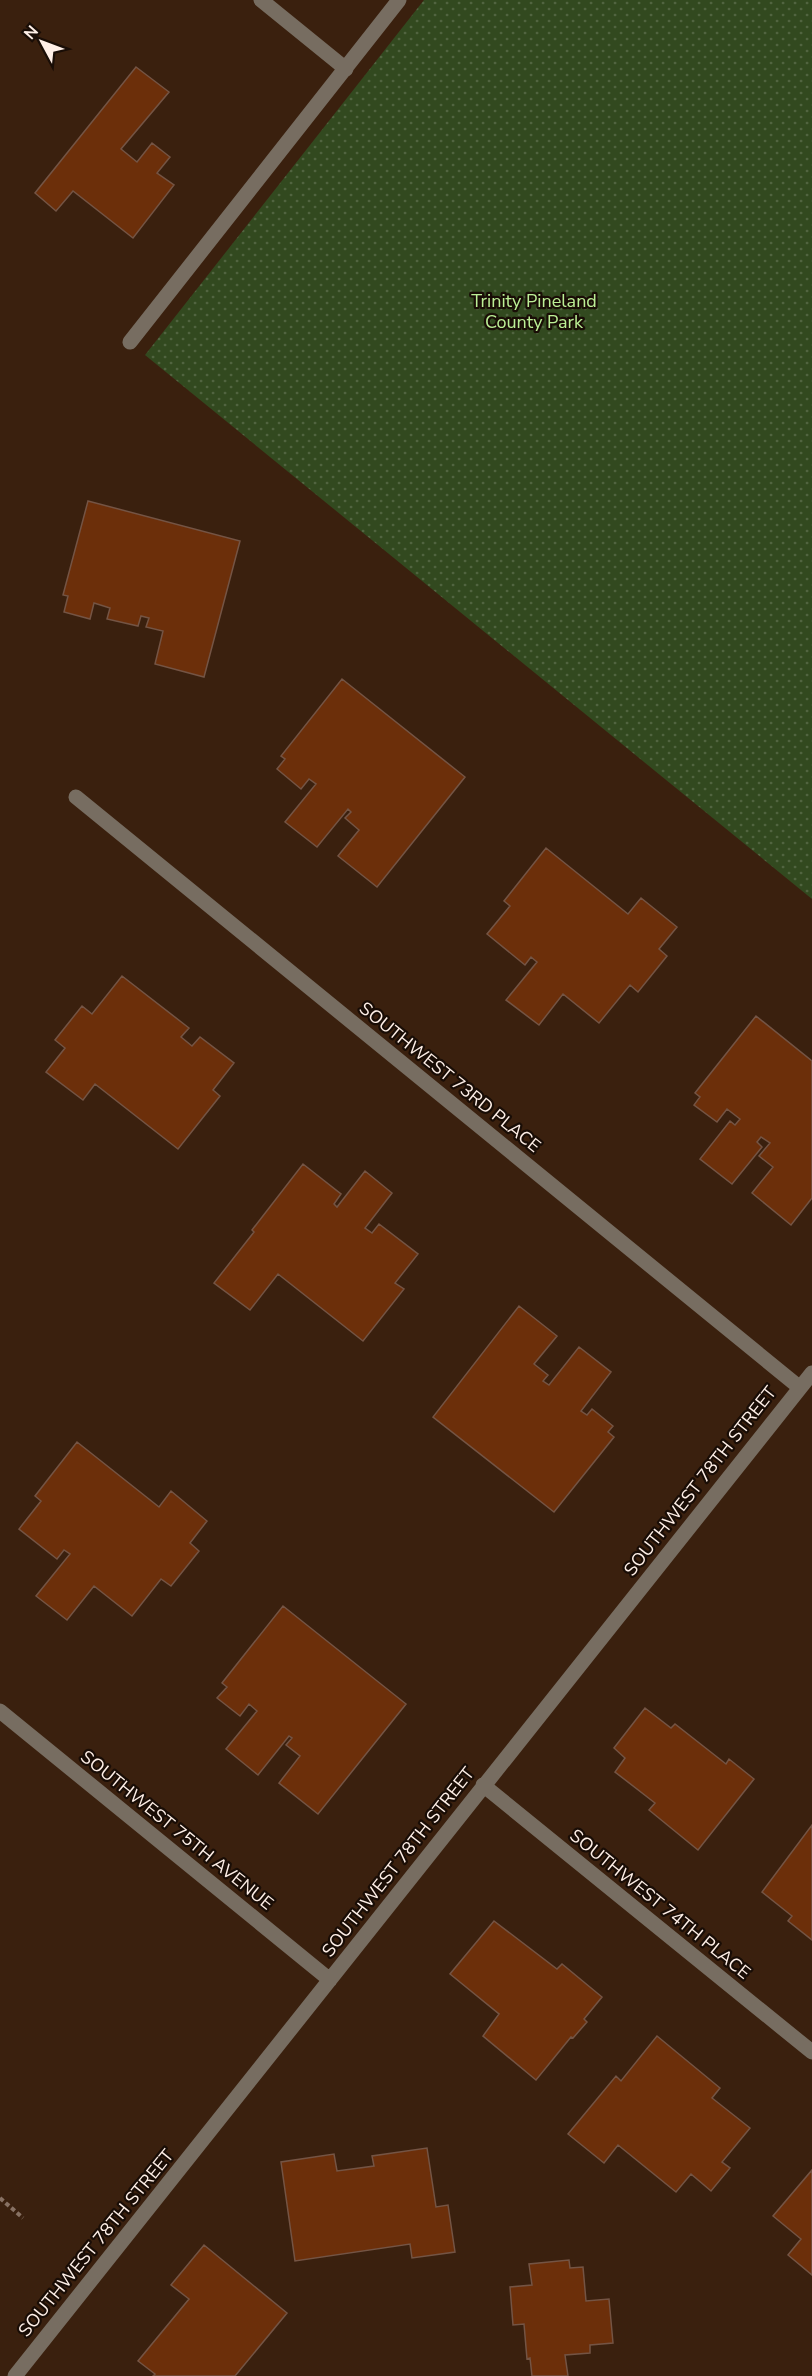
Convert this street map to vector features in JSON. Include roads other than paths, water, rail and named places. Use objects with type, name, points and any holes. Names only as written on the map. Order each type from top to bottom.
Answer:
[{"type":"street","points":[[261,0],[346,69]]},
{"type":"street","points":[[130,342],[399,0]]},
{"type":"street","name":"SOUTHWEST 73RD PLACE","points":[[76,797],[799,1387]]},
{"type":"street","name":"SOUTHWEST 78TH STREET","points":[[15,2376],[812,1373]]},
{"type":"street","name":"SOUTHWEST 75TH AVENUE","points":[[0,1711],[330,1980]]},
{"type":"street","name":"SOUTHWEST 74TH PLACE","points":[[483,1785],[812,2052]]},
{"type":"park label","name":"Trinity Pineland County Park","points":[[534,311]]}]
